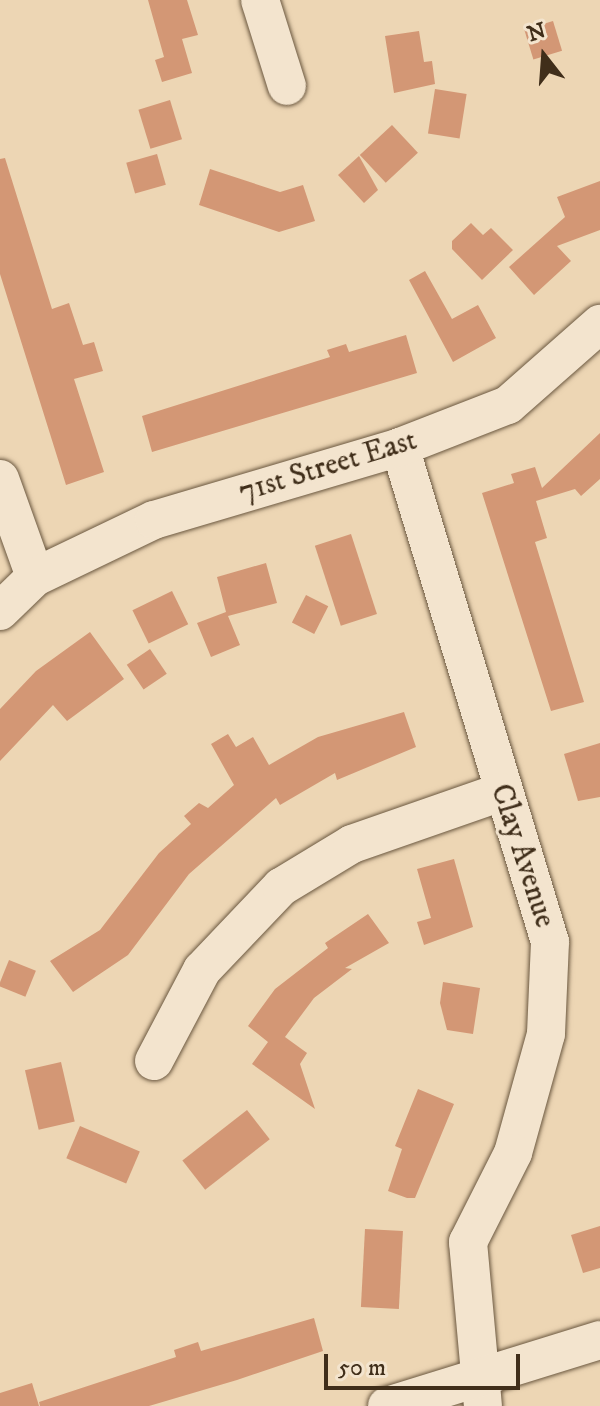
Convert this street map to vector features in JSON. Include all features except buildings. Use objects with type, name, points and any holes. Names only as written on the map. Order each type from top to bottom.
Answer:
[{"type":"street","points":[[260,0],[287,86]]},
{"type":"street","name":"71st Street East","points":[[0,611],[35,577],[154,520],[400,447],[508,405],[600,324]]},
{"type":"street","name":"Clay Avenue","points":[[400,447],[501,792],[550,942],[546,1034],[513,1153],[468,1242],[482,1392]]},
{"type":"street","points":[[0,479],[35,577]]},
{"type":"street","points":[[154,1061],[202,970],[281,887],[352,844],[501,792]]},
{"type":"street","points":[[387,1406],[482,1392],[600,1340]]}]
